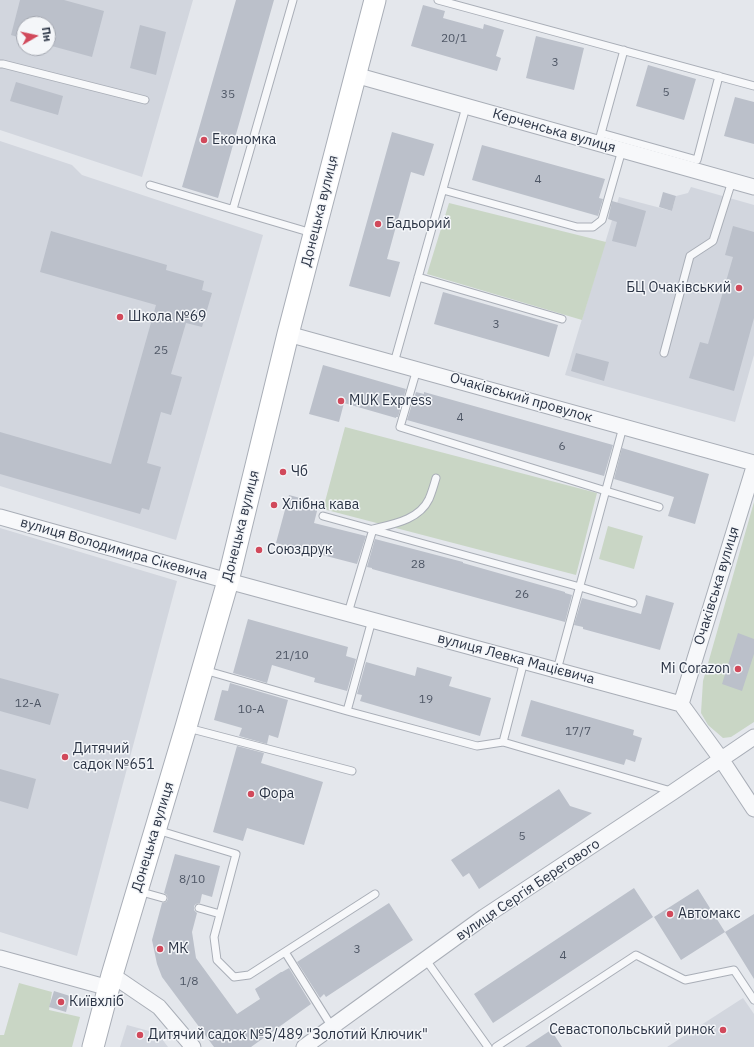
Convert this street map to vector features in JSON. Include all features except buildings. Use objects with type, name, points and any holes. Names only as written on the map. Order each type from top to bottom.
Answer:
[{"type":"street","name":"Донецька вулиця","points":[[93,1047],[228,581],[288,334],[375,0]]},
{"type":"street","name":"Керченська вулиця","points":[[355,75],[466,107],[599,138],[622,150],[754,187]]},
{"type":"street","name":"Очаківський провулок","points":[[288,334],[754,463]]},
{"type":"street","name":"Очаківська вулиця","points":[[681,704],[754,467]]},
{"type":"street","name":"вулиця Володимира Сікевича","points":[[0,517],[228,581]]},
{"type":"street","name":"вулиця Левка Мацієвича","points":[[228,581],[681,704]]},
{"type":"street","points":[[681,704],[721,759],[754,809]]},
{"type":"street","name":"вулиця Сергія Берегового","points":[[304,1047],[484,918],[674,792],[754,736]]},
{"type":"street","points":[[0,958],[111,982],[159,1007],[193,1047]]},
{"type":"lane","points":[[233,209],[293,0]]},
{"type":"lane","points":[[438,0],[754,86]]},
{"type":"lane","points":[[624,50],[599,138],[697,160],[719,76]]},
{"type":"lane","points":[[0,64],[145,100]]},
{"type":"lane","points":[[394,363],[466,107]]},
{"type":"lane","points":[[443,190],[577,227],[593,227],[602,220],[622,150]]},
{"type":"lane","points":[[664,353],[690,256],[713,240],[732,181]]},
{"type":"lane","points":[[150,185],[314,234]]},
{"type":"lane","points":[[418,277],[562,319]]},
{"type":"lane","points":[[417,369],[400,427],[659,506]]},
{"type":"lane","points":[[557,670],[623,427]]},
{"type":"lane","points":[[372,529],[401,522],[418,513],[428,500],[436,478]]},
{"type":"lane","points":[[323,516],[633,603]]},
{"type":"lane","points":[[348,613],[372,529]]},
{"type":"lane","points":[[347,711],[372,620]]},
{"type":"lane","points":[[503,742],[524,661]]},
{"type":"lane","points":[[203,669],[347,711],[477,746],[503,742],[674,792]]},
{"type":"lane","points":[[186,727],[352,771]]},
{"type":"lane","points":[[156,830],[236,854],[214,937],[217,960],[234,977],[249,975],[375,894]]},
{"type":"lane","points":[[137,891],[163,898]]},
{"type":"lane","points":[[199,908],[220,914]]},
{"type":"lane","points":[[285,952],[333,1027]]},
{"type":"lane","points":[[496,1047],[636,955],[685,980],[734,970],[754,1000]]},
{"type":"lane","points":[[426,960],[488,1047]]},
{"type":"shaded area","points":[[0,0],[193,0],[142,177],[0,130]]},
{"type":"shaded area","name":"Школа №69","points":[[0,141],[72,165],[82,175],[263,235],[176,540],[0,486]]},
{"type":"shaded area","points":[[691,187],[754,205],[754,355],[735,422],[565,375],[619,197],[672,211],[676,196],[688,193]]},
{"type":"shaded area","name":"Дитячий садок №651","points":[[0,528],[177,581],[77,956],[0,932]]},
{"type":"shaded area","name":"Севастопольський ринок","points":[[743,998],[754,1014],[754,1047],[667,1047]]},
{"type":"shaded area","name":"Дитячий садок №5/489 \"Золотий Ключик\"","points":[[127,1025],[149,1031],[162,1039],[168,1047],[120,1047]]},
{"type":"green space","points":[[449,203],[606,242],[582,320],[427,274]]},
{"type":"green space","points":[[345,427],[597,493],[576,575],[323,509]]},
{"type":"green space","points":[[754,502],[754,722],[731,737],[723,738],[708,725],[701,713],[703,681]]},
{"type":"green space","points":[[608,526],[643,536],[634,569],[599,559]]},
{"type":"green space","points":[[19,983],[52,992],[49,1010],[80,1017],[72,1047],[0,1047],[0,1035],[4,1035]]},
{"type":"place","name":"Економка","points":[[204,140]]},
{"type":"place","name":"Бадьорий","points":[[378,224]]},
{"type":"place","name":"БЦ Очаківський","points":[[739,288]]},
{"type":"place","name":"Школа №69","points":[[120,317]]},
{"type":"place","name":"MUK Express","points":[[341,401]]},
{"type":"place","name":"Чб","points":[[283,472]]},
{"type":"place","name":"Хлібна кава","points":[[274,505]]},
{"type":"place","name":"Союздрук","points":[[259,550]]},
{"type":"place","name":"Mi Corazon","points":[[738,669]]},
{"type":"place","name":"Дитячий садок №651","points":[[65,757]]},
{"type":"place","name":"Фора","points":[[251,794]]},
{"type":"place","name":"Автомакс","points":[[670,914]]},
{"type":"place","name":"МК","points":[[160,949]]},
{"type":"place","name":"Київхліб","points":[[61,1002]]},
{"type":"place","name":"Севастопольський ринок","points":[[723,1030]]},
{"type":"place","name":"Дитячий садок №5/489 \"Золотий Ключик\"","points":[[140,1035]]}]
